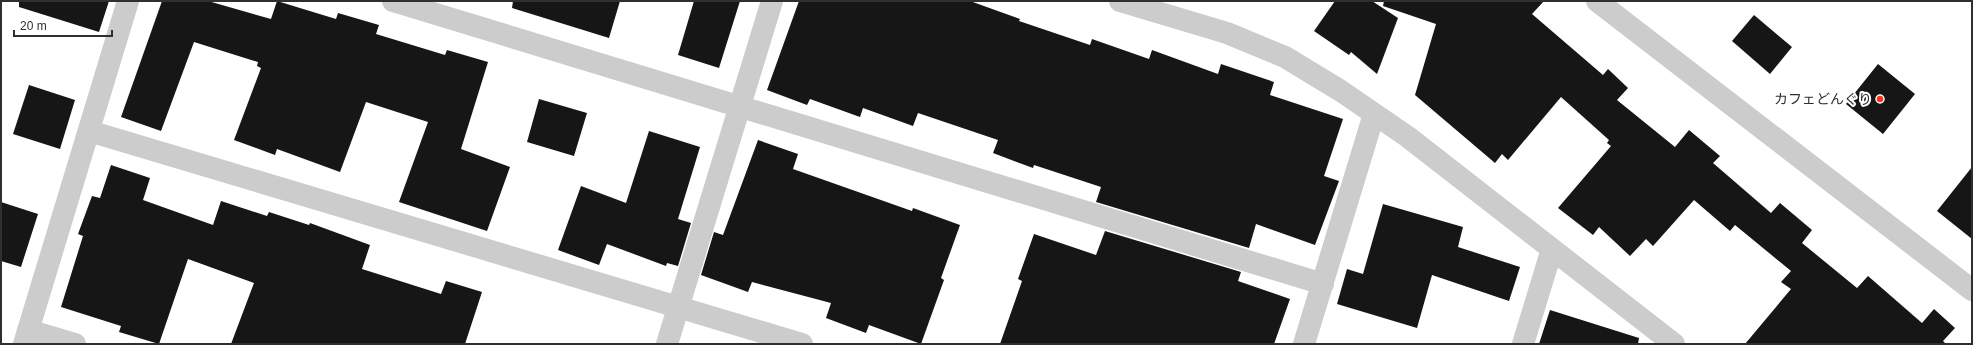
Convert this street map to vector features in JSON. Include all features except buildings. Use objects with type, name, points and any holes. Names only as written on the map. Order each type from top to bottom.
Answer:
[{"type":"street","points":[[75,344],[26,337],[128,1]]},
{"type":"street","points":[[393,1],[1323,284]]},
{"type":"street","points":[[667,344],[772,1]]},
{"type":"street","points":[[1120,1],[1228,33],[1285,57],[1408,137],[1674,344]]},
{"type":"street","points":[[1598,1],[1972,290]]},
{"type":"street","points":[[1304,344],[1374,114]]},
{"type":"street","points":[[89,131],[802,344]]},
{"type":"street","points":[[1523,344],[1552,249]]},
{"type":"place","name":"カフェどんぐり","points":[[1880,99]]}]
